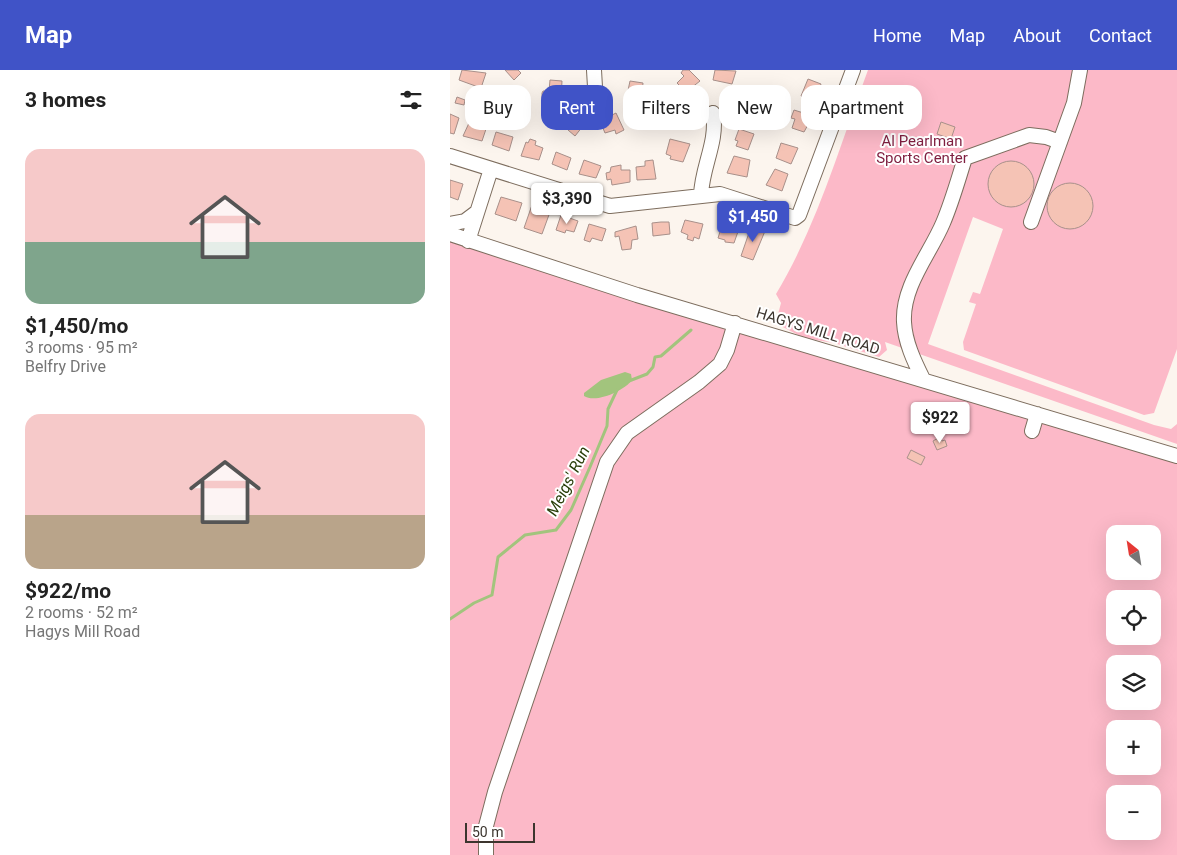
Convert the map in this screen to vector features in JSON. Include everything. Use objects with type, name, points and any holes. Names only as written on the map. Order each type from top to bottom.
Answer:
[{"type":"street","points":[[594,70],[595,85]]},
{"type":"street","points":[[450,156],[610,206],[701,195],[726,195],[798,217],[853,70]]},
{"type":"street","points":[[1031,222],[1077,92],[1080,70]]},
{"type":"street","points":[[701,195],[702,178],[714,135],[713,113]]},
{"type":"street","points":[[923,380],[908,342],[904,310],[920,267],[942,224],[966,158],[1029,135],[1046,137],[1060,142]]},
{"type":"street","points":[[468,241],[491,169]]},
{"type":"street","points":[[450,224],[465,221],[477,212]]},
{"type":"street","name":"HAGYS MILL ROAD","points":[[450,234],[591,281],[1177,456]]},
{"type":"street","points":[[486,855],[486,826],[495,792],[603,471],[615,447],[627,433],[699,382],[720,364],[727,350],[735,323]]},
{"type":"street","points":[[1032,431],[1037,414]]},
{"type":"green space","name":"Al Pearlman Sports Center","points":[[868,70],[1177,70],[1177,349],[1154,413],[1144,415],[964,350],[963,342],[976,304],[969,302],[973,292],[980,294],[1003,229],[973,217],[928,344],[1154,425],[1171,429],[1177,424],[1177,444],[885,342],[887,350],[879,357],[834,343],[804,338],[779,325],[777,318],[781,303],[776,294],[804,241],[846,130],[922,130],[922,85],[863,85]]},
{"type":"green space","points":[[450,239],[1177,461],[1177,855],[450,855]]},
{"type":"shaded area","points":[[625,372],[631,374],[632,380],[617,392],[596,398],[584,396],[584,393],[601,380]]},
{"type":"building","points":[[462,70],[486,73],[482,85],[473,85],[459,80]]},
{"type":"building","points":[[505,70],[518,70],[521,73],[514,80]]},
{"type":"building","points":[[683,70],[689,70],[700,81],[695,85],[679,85],[677,83],[684,76],[681,73]]},
{"type":"building","points":[[715,70],[736,71],[732,84],[713,80]]},
{"type":"building","points":[[808,79],[821,84],[821,85],[806,85]]},
{"type":"building","points":[[550,80],[562,81],[562,85],[550,85]]},
{"type":"building","points":[[630,81],[643,83],[643,85],[629,85]]},
{"type":"building","points":[[457,97],[465,100],[464,105],[455,103]]},
{"type":"building","points":[[794,110],[801,112],[801,130],[805,130],[804,132],[792,128],[795,119],[791,118]]},
{"type":"building","points":[[616,113],[624,130],[616,134],[615,130],[605,133],[604,130],[613,130],[613,114]]},
{"type":"building","points":[[450,114],[459,118],[454,134],[450,133]]},
{"type":"building","points":[[941,122],[955,127],[951,139],[937,134]]},
{"type":"building","points":[[466,130],[486,130],[482,141],[463,136]]},
{"type":"building","points":[[568,130],[580,130],[575,136]]},
{"type":"building","points":[[739,130],[754,134],[748,150],[736,146],[738,141],[735,140]]},
{"type":"building","points":[[496,132],[513,137],[509,151],[492,145]]},
{"type":"building","points":[[530,139],[536,141],[535,145],[543,148],[539,160],[521,156],[526,142],[528,143]]},
{"type":"building","points":[[670,139],[690,144],[683,162],[670,159],[671,156],[666,154]]},
{"type":"building","points":[[781,143],[798,148],[791,164],[776,158]]},
{"type":"building","points":[[556,152],[571,158],[567,170],[552,164]]},
{"type":"building","points":[[734,156],[750,160],[747,177],[727,173]]},
{"type":"building","points":[[584,160],[601,166],[596,178],[579,174]]},
{"type":"building","points":[[653,160],[656,179],[637,180],[636,167],[645,166],[645,161]]},
{"type":"building","points":[[1011,161],[1024,165],[1030,171],[1034,184],[1030,197],[1024,203],[1011,207],[998,203],[992,197],[988,184],[992,171],[998,165]]},
{"type":"building","points":[[621,165],[621,170],[630,170],[630,182],[612,185],[611,179],[607,180],[606,173],[610,172],[611,167]]},
{"type":"building","points":[[775,169],[788,174],[782,191],[766,185]]},
{"type":"building","points":[[450,180],[463,184],[458,200],[450,197]]},
{"type":"building","points":[[1070,183],[1083,187],[1089,193],[1093,206],[1089,219],[1083,225],[1070,229],[1057,225],[1051,219],[1047,206],[1051,193],[1057,187]]},
{"type":"building","points":[[501,197],[522,203],[516,221],[495,214]]},
{"type":"building","points":[[532,205],[550,212],[542,234],[524,228]]},
{"type":"building","points":[[561,215],[578,221],[574,232],[566,230],[565,233],[556,230]]},
{"type":"building","points":[[724,219],[741,223],[734,243],[725,242],[725,240],[718,238]]},
{"type":"building","points":[[685,220],[703,224],[699,239],[694,237],[693,241],[687,239],[688,235],[681,232]]},
{"type":"building","points":[[669,222],[670,234],[653,236],[652,223]]},
{"type":"building","points":[[589,224],[606,229],[602,241],[592,238],[590,242],[584,240]]},
{"type":"building","points":[[636,226],[638,239],[632,240],[631,249],[622,250],[619,236],[615,237],[615,232]]},
{"type":"building","points":[[751,227],[765,231],[753,260],[741,256]]},
{"type":"building","points":[[940,437],[942,441],[945,440],[947,446],[937,450],[933,441]]},
{"type":"building","points":[[911,450],[925,457],[921,465],[907,458]]},
{"type":"waterway","name":"Meigs' Run","points":[[629,381],[647,374],[653,367],[655,357],[661,356],[691,330]]},
{"type":"waterway","name":"Meigs' Run","points":[[450,619],[474,603],[492,595],[498,557],[525,535],[556,530],[571,510],[607,426],[608,409],[617,390]]}]
